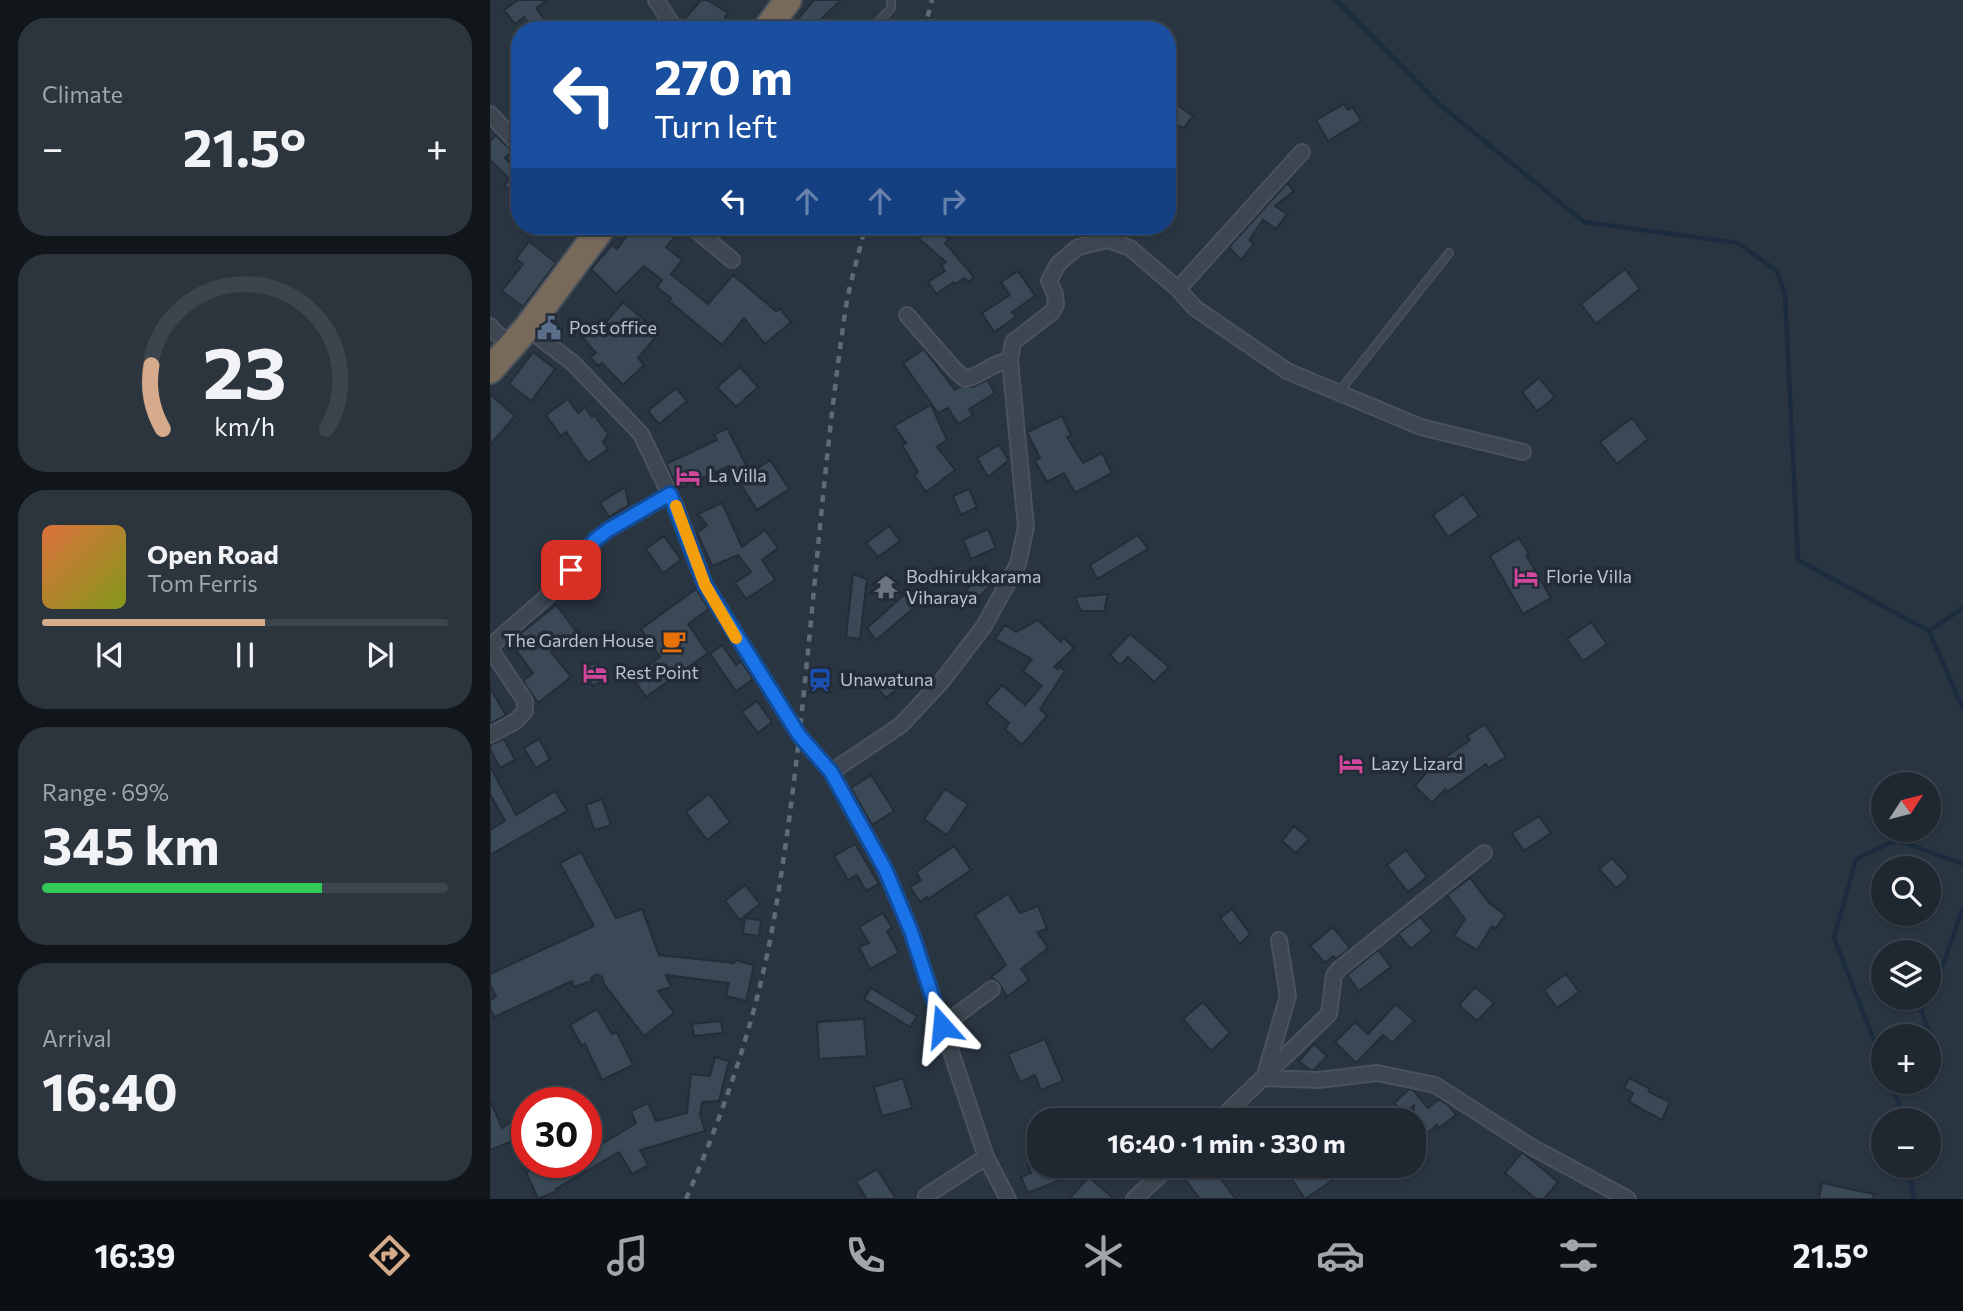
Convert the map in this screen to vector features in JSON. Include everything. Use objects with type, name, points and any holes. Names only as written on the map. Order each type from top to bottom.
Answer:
[{"type":"highway","points":[[773,21],[788,0]]},
{"type":"highway","points":[[490,370],[518,337],[593,235]]},
{"type":"street","points":[[656,0],[670,21]]},
{"type":"street","points":[[490,114],[511,136]]},
{"type":"street","points":[[1178,289],[1302,152]]},
{"type":"street","points":[[702,235],[732,260]]},
{"type":"street","points":[[831,772],[901,724],[942,681],[984,626],[1018,564],[1026,527],[1010,360],[1013,342],[1052,312],[1056,304],[1049,281],[1058,264],[1078,247],[1108,240],[1130,248],[1178,289],[1195,308],[1287,371],[1421,427],[1523,452]]},
{"type":"street","points":[[907,315],[965,379],[972,378],[996,362],[1010,360]]},
{"type":"street","points":[[490,326],[573,363],[641,434],[670,494],[705,585],[799,735],[831,772],[885,869],[911,931],[986,1157],[1008,1199]]},
{"type":"street","points":[[490,735],[516,721],[525,711],[524,701],[491,650],[494,643],[559,586],[595,540],[670,494]]},
{"type":"street","points":[[1232,1108],[1329,1014],[1334,975],[1339,968],[1484,853]]},
{"type":"street","points":[[1264,1078],[1288,996],[1279,940]]},
{"type":"street","points":[[942,1026],[992,989]]},
{"type":"street","points":[[1264,1078],[1320,1080],[1377,1073],[1435,1085],[1530,1146],[1629,1199]]},
{"type":"street","points":[[926,1196],[986,1157]]},
{"type":"street","points":[[1134,1199],[1157,1178]]},
{"type":"lane","points":[[879,21],[891,8],[891,0]]},
{"type":"lane","points":[[1339,392],[1449,253]]},
{"type":"building","points":[[518,0],[547,0],[536,8],[545,21],[527,21],[524,17],[513,21],[504,10]]},
{"type":"building","points":[[701,0],[707,0],[728,13],[725,17],[730,21],[683,21]]},
{"type":"building","points":[[814,0],[841,0],[821,19],[823,21],[796,21]]},
{"type":"building","points":[[1176,104],[1193,116],[1184,128],[1179,126],[1177,130]]},
{"type":"building","points":[[1344,104],[1348,110],[1353,107],[1361,121],[1328,141],[1316,120]]},
{"type":"building","points":[[496,135],[511,150],[505,158],[511,164],[511,192],[504,185],[510,179],[490,160],[490,141]]},
{"type":"building","points":[[1287,183],[1294,191],[1275,206],[1287,214],[1276,229],[1263,220],[1249,240],[1254,244],[1241,260],[1229,247]]},
{"type":"building","points":[[627,235],[676,235],[666,247],[682,260],[671,274],[708,304],[733,275],[776,311],[780,309],[791,322],[765,344],[744,318],[722,345],[669,301],[671,298],[657,287],[662,280],[644,266],[616,294],[591,269],[612,245],[617,249]]},
{"type":"building","points":[[923,235],[943,235],[949,239],[945,243],[974,277],[969,282],[964,278],[956,284],[954,282],[936,294],[928,282],[945,271],[941,266],[946,262],[919,239]]},
{"type":"building","points":[[529,241],[556,263],[523,307],[502,291],[523,264],[516,259]]},
{"type":"building","points":[[1625,269],[1640,289],[1596,324],[1581,304]]},
{"type":"building","points":[[1018,271],[1035,296],[1012,312],[1016,317],[994,332],[982,313],[1010,295],[1001,282]]},
{"type":"building","points":[[623,302],[659,333],[638,358],[644,365],[623,385],[602,363],[598,366],[590,357],[596,353],[582,337],[598,322],[602,327]]},
{"type":"building","points":[[924,349],[955,390],[959,387],[973,387],[987,380],[995,393],[969,409],[973,415],[958,424],[948,408],[938,413],[903,363]]},
{"type":"building","points":[[533,352],[555,369],[531,401],[509,384]]},
{"type":"building","points":[[740,367],[758,387],[736,407],[717,387]]},
{"type":"building","points":[[1539,378],[1555,397],[1537,411],[1522,392]]},
{"type":"building","points":[[676,388],[687,401],[659,424],[648,411]]},
{"type":"building","points":[[490,394],[515,416],[490,445]]},
{"type":"building","points":[[568,399],[578,413],[585,407],[608,434],[603,442],[608,449],[588,463],[566,432],[561,436],[546,415]]},
{"type":"building","points":[[931,405],[947,440],[937,447],[955,470],[926,492],[914,475],[918,472],[902,445],[906,443],[894,426]]},
{"type":"building","points":[[1062,416],[1071,435],[1067,437],[1083,463],[1102,453],[1112,473],[1075,493],[1064,473],[1047,482],[1035,461],[1040,458],[1027,432]]},
{"type":"building","points":[[1632,418],[1648,439],[1617,464],[1600,442]]},
{"type":"building","points":[[727,428],[750,473],[770,460],[789,489],[757,510],[729,466],[678,489],[666,464],[717,440],[714,435]]},
{"type":"building","points":[[999,445],[1009,460],[988,477],[977,458]]},
{"type":"building","points":[[625,487],[629,505],[609,517],[600,503]]},
{"type":"building","points":[[969,489],[977,507],[961,515],[953,496]]},
{"type":"building","points":[[1463,494],[1479,516],[1448,537],[1433,515]]},
{"type":"building","points":[[722,503],[742,547],[765,530],[778,548],[762,560],[775,580],[746,599],[735,583],[751,572],[738,555],[712,566],[697,533],[707,525],[698,514]]},
{"type":"building","points":[[889,526],[900,541],[878,557],[866,543]]},
{"type":"building","points":[[988,529],[996,548],[971,559],[963,540]]},
{"type":"building","points":[[1138,535],[1148,549],[1097,579],[1090,565]]},
{"type":"building","points":[[664,536],[681,560],[663,573],[646,549]]},
{"type":"building","points":[[1519,538],[1551,598],[1523,614],[1490,556]]},
{"type":"building","points":[[986,570],[996,580],[976,600],[966,590]]},
{"type":"building","points":[[853,574],[867,579],[860,639],[846,637]]},
{"type":"building","name":"The Garden House","points":[[696,589],[709,609],[688,624],[708,653],[646,697],[632,677],[660,657],[641,629]]},
{"type":"building","points":[[905,594],[916,606],[876,640],[867,628]]},
{"type":"building","points":[[1108,594],[1104,611],[1081,611],[1075,597]]},
{"type":"building","points":[[556,605],[577,632],[551,652],[571,677],[538,703],[523,681],[533,673],[510,642]]},
{"type":"building","points":[[1038,620],[1061,642],[1064,638],[1074,648],[1054,667],[1065,671],[1040,709],[1047,716],[1022,745],[1005,729],[1009,723],[986,703],[1002,685],[1025,705],[1042,686],[1023,671],[1032,659],[995,639],[1005,625],[1016,632]]},
{"type":"building","points":[[1591,622],[1607,644],[1583,661],[1567,639]]},
{"type":"building","points":[[1130,634],[1169,667],[1154,682],[1128,657],[1120,665],[1110,655]]},
{"type":"building","points":[[722,645],[736,665],[741,661],[753,679],[736,691],[710,654]]},
{"type":"building","points":[[597,664],[606,678],[593,686],[583,669]]},
{"type":"building","points":[[895,674],[903,684],[886,698],[877,688]]},
{"type":"building","points":[[490,688],[506,715],[490,724]]},
{"type":"building","points":[[757,701],[772,722],[758,733],[742,712]]},
{"type":"building","points":[[1485,724],[1506,757],[1488,768],[1486,764],[1447,792],[1445,789],[1432,803],[1415,786],[1430,768],[1470,740],[1467,736]]},
{"type":"building","points":[[504,739],[515,760],[500,768],[490,745]]},
{"type":"building","points":[[539,739],[550,759],[536,768],[524,748]]},
{"type":"building","points":[[490,766],[516,815],[555,791],[567,811],[490,855],[490,830],[505,821],[490,794]]},
{"type":"building","points":[[871,775],[894,811],[872,825],[851,788]]},
{"type":"building","points":[[945,789],[968,804],[947,835],[924,819]]},
{"type":"building","points":[[709,794],[730,822],[707,840],[686,812]]},
{"type":"building","points":[[602,799],[611,825],[594,830],[586,805]]},
{"type":"building","points":[[1539,816],[1551,833],[1524,851],[1512,833]]},
{"type":"building","points":[[1294,826],[1309,839],[1296,853],[1282,841]]},
{"type":"building","points":[[855,844],[879,884],[866,891],[857,875],[848,880],[834,856]]},
{"type":"building","points":[[954,846],[971,870],[920,902],[910,887],[921,880],[916,872]]},
{"type":"building","points":[[1406,850],[1427,877],[1408,892],[1387,865]]},
{"type":"building","points":[[581,852],[616,918],[642,909],[659,955],[734,963],[735,960],[754,965],[746,1001],[726,996],[729,983],[666,975],[671,987],[658,991],[674,1013],[644,1036],[604,984],[602,977],[597,974],[591,978],[592,981],[574,987],[572,981],[494,1017],[490,1000],[496,997],[490,984],[490,974],[594,926],[560,863]]},
{"type":"building","points":[[1612,858],[1629,877],[1616,888],[1599,869]]},
{"type":"building","points":[[1470,878],[1489,903],[1505,915],[1495,929],[1492,926],[1477,950],[1454,936],[1465,919],[1447,895]]},
{"type":"building","points":[[745,885],[760,904],[740,920],[725,901]]},
{"type":"building","points":[[1008,894],[1020,913],[1038,906],[1047,929],[1037,932],[1048,948],[1021,969],[1029,980],[1007,997],[999,983],[991,977],[1006,965],[975,915]]},
{"type":"building","points":[[1232,909],[1250,934],[1240,944],[1220,918]]},
{"type":"building","points":[[883,913],[892,928],[887,931],[899,953],[870,969],[859,947],[869,943],[859,927]]},
{"type":"building","points":[[1420,917],[1432,931],[1411,949],[1398,934]]},
{"type":"building","points":[[745,918],[761,920],[759,936],[743,934]]},
{"type":"building","points":[[1333,927],[1350,948],[1336,959],[1333,956],[1325,963],[1310,946]]},
{"type":"building","points":[[1378,950],[1391,967],[1359,991],[1347,975]]},
{"type":"building","points":[[1566,974],[1579,992],[1557,1008],[1544,990]]},
{"type":"building","points":[[1475,987],[1494,1003],[1477,1021],[1459,1005]]},
{"type":"building","points":[[871,988],[917,1016],[910,1027],[864,999]]},
{"type":"building","points":[[1203,1002],[1230,1033],[1211,1051],[1183,1019]]},
{"type":"building","points":[[1396,1004],[1414,1021],[1392,1043],[1383,1035],[1356,1063],[1335,1042],[1355,1022],[1368,1034]]},
{"type":"building","points":[[597,1009],[612,1034],[617,1032],[633,1065],[602,1080],[585,1044],[582,1046],[570,1025]]},
{"type":"building","points":[[864,1019],[867,1056],[819,1059],[817,1022]]},
{"type":"building","points":[[721,1021],[723,1033],[694,1036],[692,1024]]},
{"type":"building","points":[[1045,1039],[1063,1081],[1041,1090],[1035,1075],[1020,1082],[1008,1054]]},
{"type":"building","points":[[1314,1044],[1327,1056],[1314,1070],[1310,1070],[1299,1061]]},
{"type":"building","points":[[715,1057],[729,1061],[719,1101],[702,1102],[700,1115],[705,1131],[640,1150],[648,1165],[632,1174],[619,1152],[602,1162],[602,1144],[636,1123],[631,1111],[648,1103],[656,1121],[687,1113],[691,1074],[710,1076]]},
{"type":"building","points":[[903,1078],[912,1108],[882,1116],[874,1087]]},
{"type":"building","points":[[1629,1078],[1670,1102],[1662,1120],[1629,1102],[1633,1093],[1624,1088]]},
{"type":"building","points":[[1409,1089],[1413,1090],[1428,1108],[1439,1099],[1456,1115],[1426,1134],[1426,1108],[1414,1108],[1414,1105],[1411,1108],[1399,1108],[1394,1103]]},
{"type":"building","points":[[490,1100],[502,1128],[511,1122],[511,1141],[490,1150]]},
{"type":"building","points":[[1522,1152],[1558,1182],[1544,1199],[1536,1199],[1505,1173]]},
{"type":"building","points":[[877,1169],[896,1199],[867,1199],[856,1182]]},
{"type":"building","points":[[1027,1175],[1027,1178],[1065,1178],[1028,1193],[1021,1177]]},
{"type":"building","points":[[529,1178],[575,1178],[556,1189],[557,1191],[538,1199]]},
{"type":"building","points":[[1090,1178],[1114,1199],[1069,1199]]},
{"type":"building","points":[[1220,1178],[1236,1199],[1200,1199],[1185,1179]]},
{"type":"building","points":[[1291,1178],[1336,1178],[1305,1199]]},
{"type":"building","points":[[1822,1183],[1874,1194],[1873,1199],[1819,1199]]},
{"type":"waterway","points":[[1336,0],[1440,105],[1584,222],[1738,243],[1777,271],[1785,294],[1798,560],[1929,631],[1963,709]]},
{"type":"waterway","points":[[1929,631],[1963,608]]},
{"type":"waterway","points":[[1871,1032],[1834,938],[1856,859],[1896,840],[1963,864]]},
{"type":"waterway","points":[[1941,969],[1963,907]]},
{"type":"waterway","points":[[1921,1010],[1926,1024]]},
{"type":"waterway","points":[[1895,1094],[1900,1108]]},
{"type":"waterway","points":[[1910,1178],[1914,1199]]},
{"type":"railway","points":[[926,21],[932,0]]},
{"type":"railway","points":[[686,1199],[740,1056],[761,982],[776,907],[797,759],[835,387],[847,302],[863,235]]},
{"type":"slow traffic","points":[[676,506],[705,585],[736,638]]},
{"type":"place","name":"Post office","points":[[549,328]]},
{"type":"place","name":"La Villa","points":[[688,476]]},
{"type":"place","name":"Florie Villa","points":[[1526,577]]},
{"type":"place","name":"Bodhirukkarama Viharaya","points":[[886,587]]},
{"type":"place","name":"The Garden House","points":[[674,641]]},
{"type":"place","name":"Rest Point","points":[[595,673]]},
{"type":"place","name":"Unawatuna","points":[[820,680]]},
{"type":"place","name":"Lazy Lizard","points":[[1351,764]]},
{"type":"route","points":[[571,570],[595,540],[608,530],[670,494],[705,585],[738,642],[799,735],[831,772],[885,869],[911,931],[942,1026]]}]
